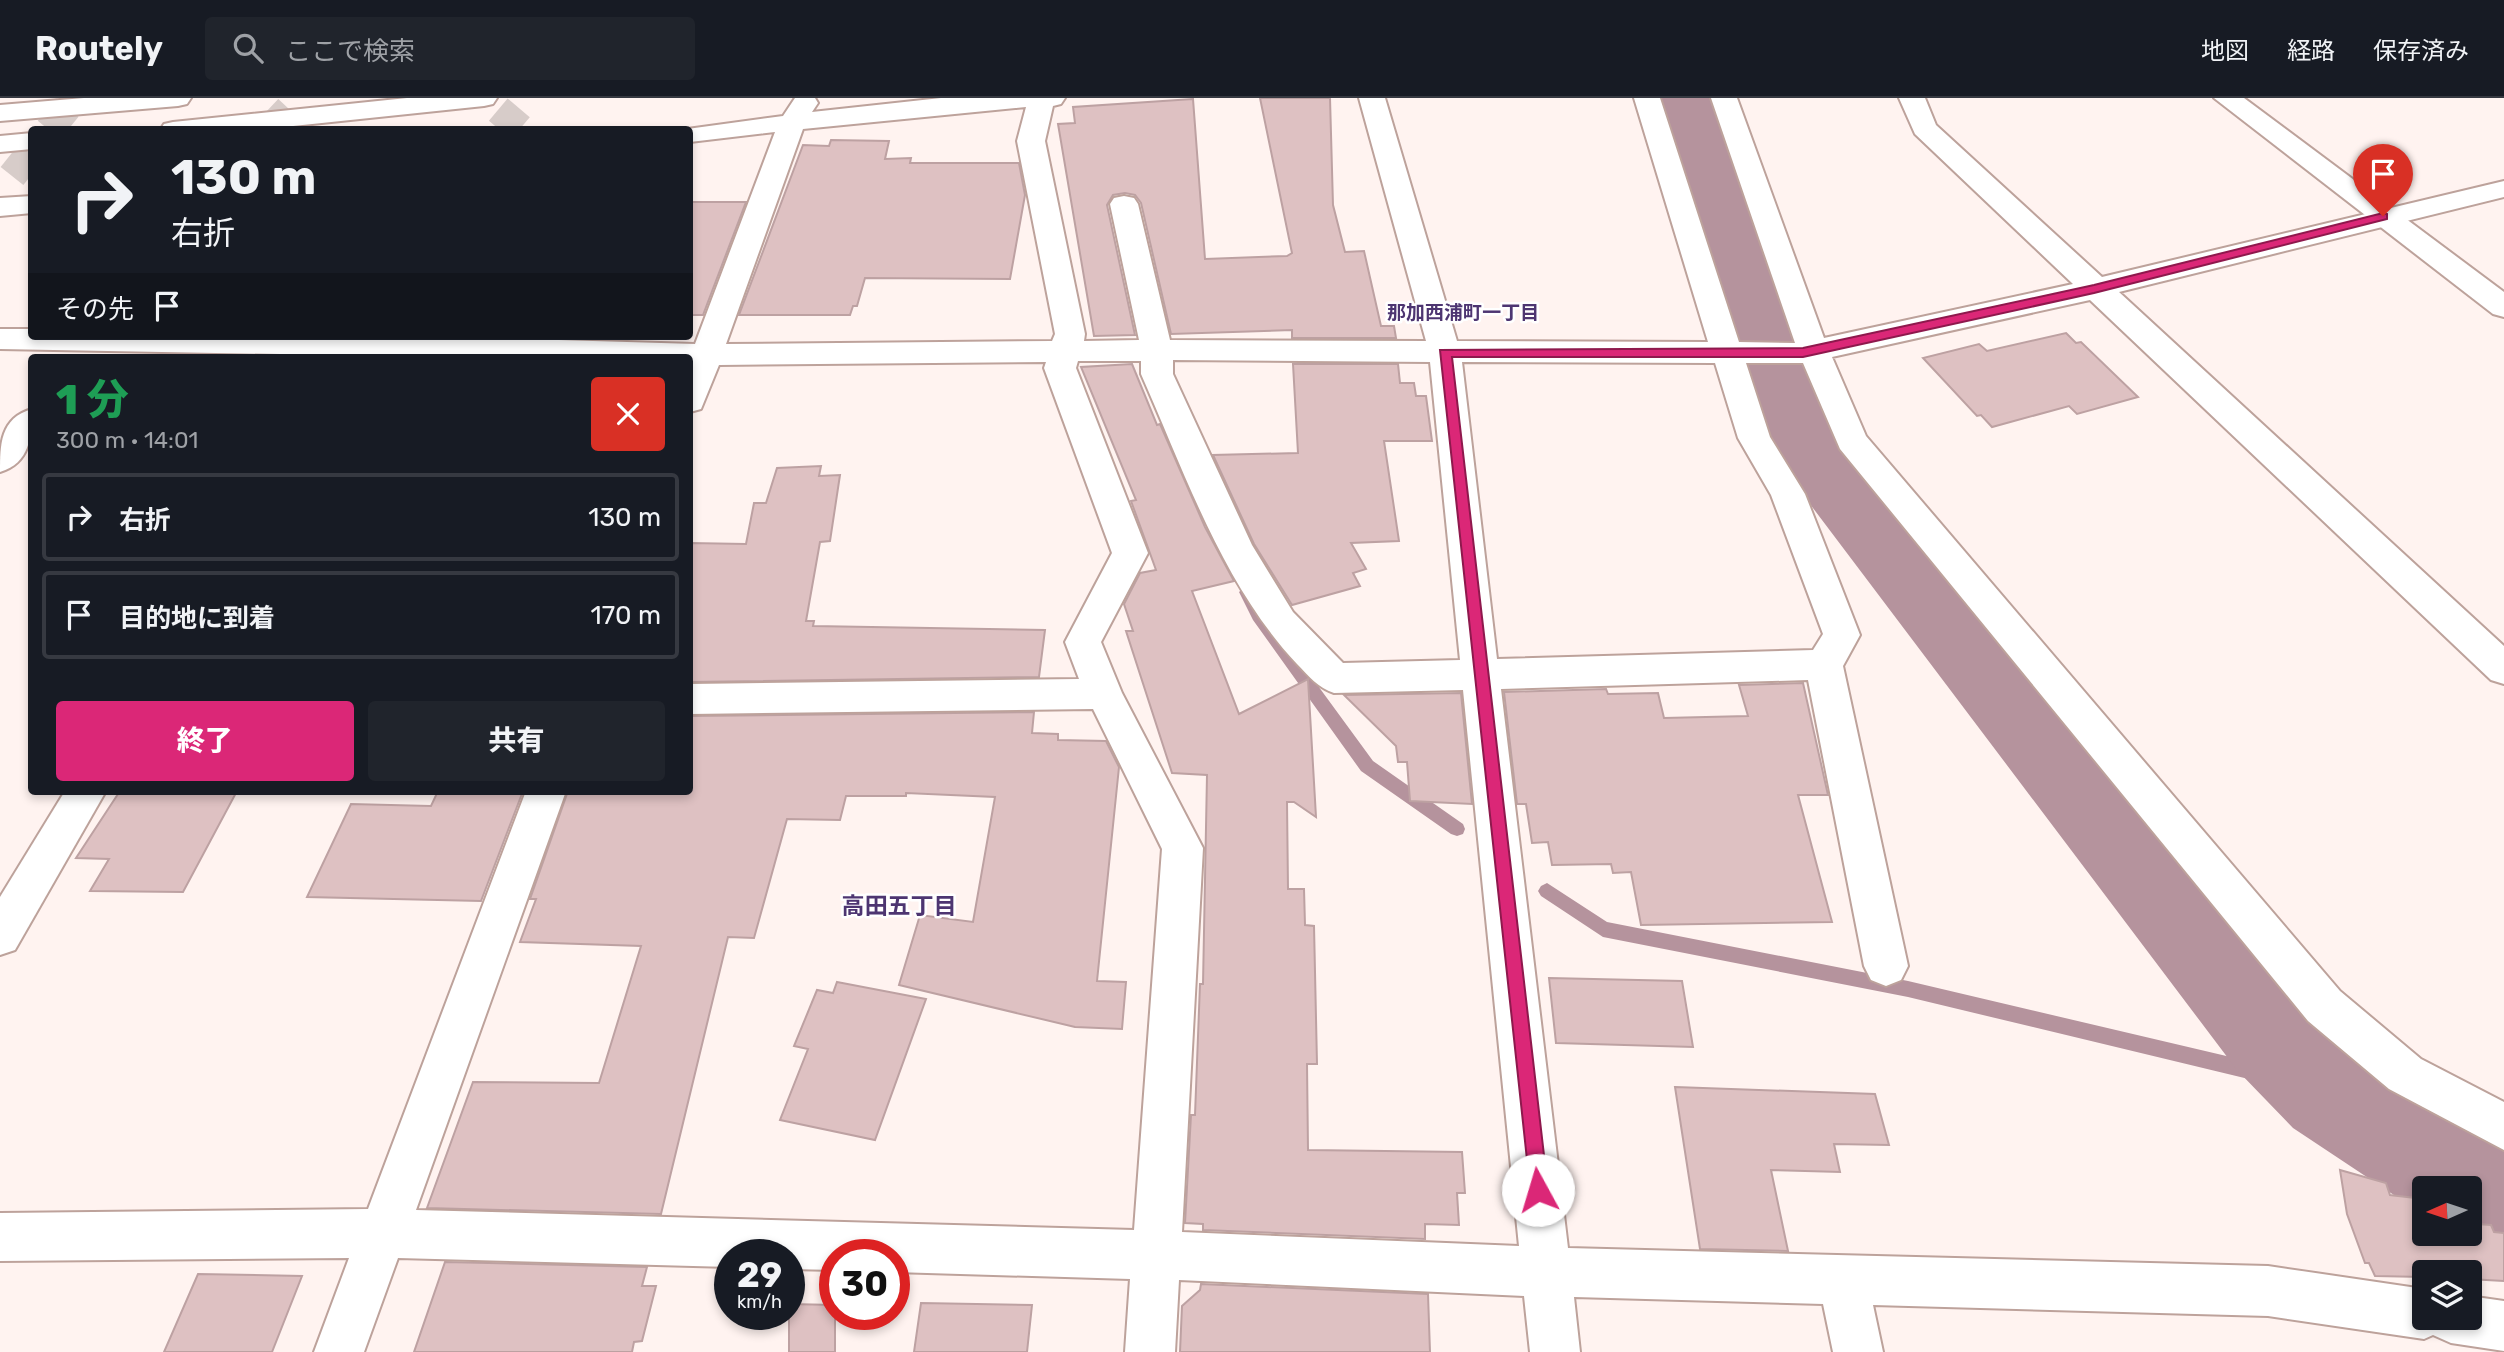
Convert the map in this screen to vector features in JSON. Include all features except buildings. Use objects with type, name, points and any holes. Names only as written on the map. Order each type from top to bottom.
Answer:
[{"type":"main road","points":[[0,113],[178,98]]},
{"type":"main road","points":[[212,126],[484,98]]},
{"type":"main road","points":[[693,133],[801,109],[1046,98],[1031,141],[1070,334],[1060,368],[1130,553],[1083,642],[1104,694],[1183,848],[1150,1352]]},
{"type":"main road","points":[[1372,98],[1445,353],[1555,1352]]},
{"type":"main road","points":[[1647,98],[1735,353],[1754,438],[1788,494],[1842,635],[1825,665],[1886,966]]},
{"type":"main road","points":[[1724,98],[1808,351],[1852,441],[2324,1006],[2405,1074],[2504,1127]]},
{"type":"main road","points":[[1912,98],[1924,128],[2504,669]]},
{"type":"main road","points":[[2227,98],[2504,307]]},
{"type":"main road","points":[[693,392],[801,109]]},
{"type":"main road","points":[[0,144],[28,141]]},
{"type":"main road","points":[[693,355],[1067,350],[1445,353],[1808,351],[2094,289],[2383,216],[2504,189]]},
{"type":"main road","points":[[2,192],[28,202]]},
{"type":"main road","points":[[1124,204],[1157,350],[1157,374],[1236,548],[1280,622],[1334,678],[1825,665]]},
{"type":"main road","points":[[0,339],[90,344],[353,346],[667,354]]},
{"type":"main road","points":[[0,460],[28,425]]},
{"type":"main road","points":[[693,699],[1104,694]]},
{"type":"main road","points":[[0,936],[84,795]]},
{"type":"main road","points":[[339,1352],[545,795]]},
{"type":"main road","points":[[5,1247],[383,1233],[1156,1255],[1547,1272],[2268,1291],[2412,1312]]},
{"type":"main road","points":[[1843,1279],[1858,1352]]},
{"type":"main road","points":[[2482,1322],[2504,1325]]},
{"type":"waterway","points":[[1686,98],[1807,443],[2275,1034],[2332,1090],[2444,1164],[2504,1197]]},
{"type":"waterway","points":[[1246,592],[1258,616],[1367,766],[1457,829]]},
{"type":"waterway","points":[[1547,891],[1603,929],[1908,989],[2332,1090]]},
{"type":"tunnel","points":[[52,126],[75,98]]},
{"type":"tunnel","points":[[273,126],[299,98]]},
{"type":"tunnel","points":[[503,126],[527,98]]},
{"type":"tunnel","points":[[12,176],[28,156]]},
{"type":"district","name":"那加西浦町一丁目","points":[[1463,312]]},
{"type":"district","name":"高田五丁目","points":[[899,906]]},
{"type":"route","points":[[1538,1190],[1445,353],[1803,353],[2094,289],[2383,216]]}]
